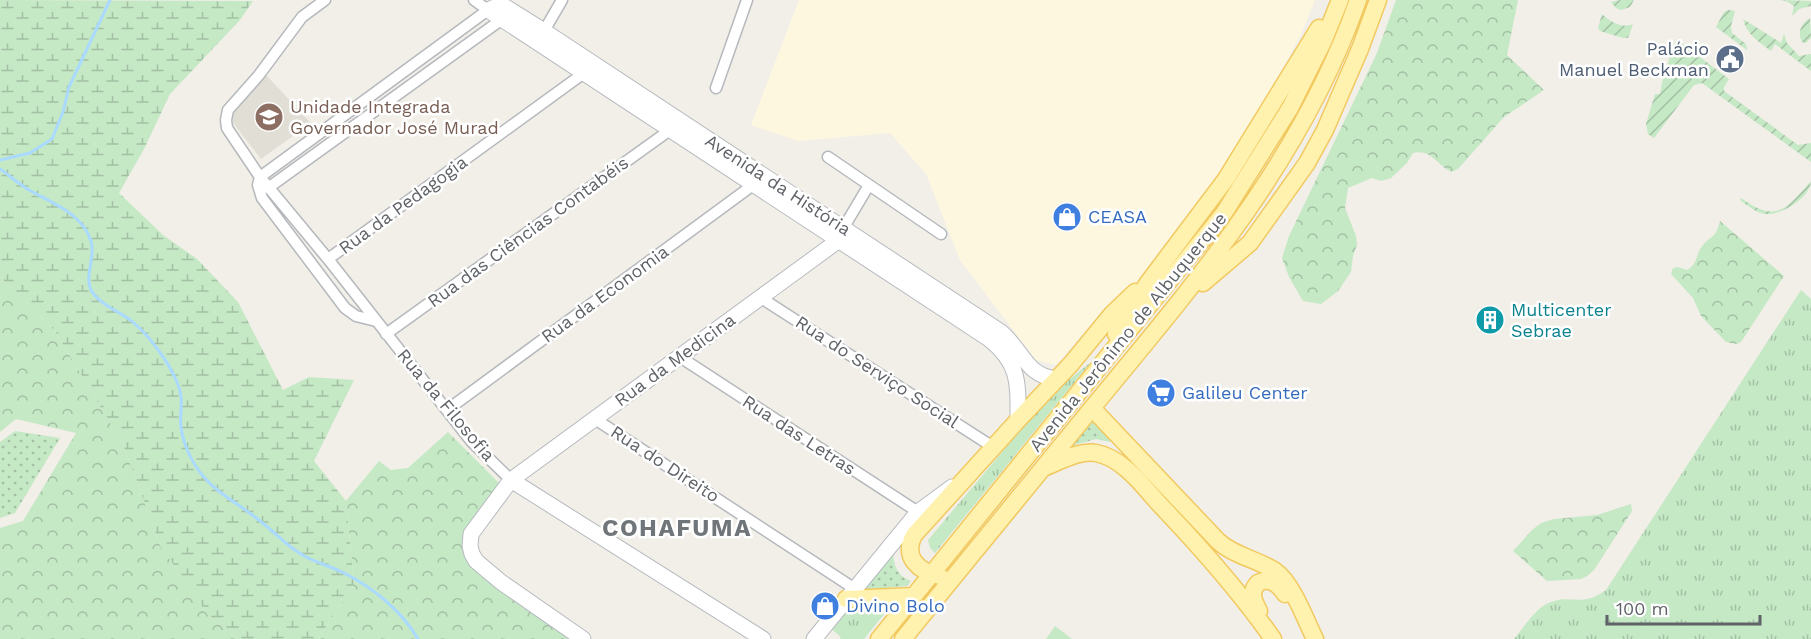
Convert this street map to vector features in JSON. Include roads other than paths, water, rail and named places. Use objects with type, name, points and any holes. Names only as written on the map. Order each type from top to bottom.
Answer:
[{"type":"main road","name":"Avenida Jerônimo de Albuquerque","points":[[1147,284],[1226,179],[1338,0]]},
{"type":"main road","name":"Avenida Jerônimo de Albuquerque","points":[[879,639],[1089,382],[1234,199],[1290,108],[1323,42],[1338,0]]},
{"type":"main road","name":"Avenida Jerônimo de Albuquerque","points":[[903,639],[1179,303],[1233,232],[1285,153],[1320,88],[1358,0]]},
{"type":"main road","points":[[1179,303],[1250,243],[1307,163],[1360,49],[1378,0]]},
{"type":"main road","points":[[953,578],[932,574],[920,568],[913,561],[910,548],[912,540],[993,447],[1057,379],[1112,314],[1129,297],[1147,284]]},
{"type":"main road","points":[[1089,382],[1147,284]]},
{"type":"main road","points":[[1092,408],[1223,546],[1270,568],[1282,578],[1315,639]]},
{"type":"main road","points":[[1042,468],[1092,452],[1118,463],[1210,558],[1274,639]]},
{"type":"main road","points":[[1274,639],[1253,599],[1254,587],[1263,581],[1271,581],[1281,588],[1310,639]]},
{"type":"main road","points":[[851,594],[914,596]]},
{"type":"street","name":"Rua da Filosofia","points":[[325,0],[302,17],[259,75],[228,110],[226,120],[229,134],[268,188],[328,259],[471,441],[511,480],[763,639]]},
{"type":"street","points":[[376,321],[356,316],[345,308],[262,198],[258,185],[260,177],[488,10],[474,0]]},
{"type":"street","points":[[544,31],[562,0]]},
{"type":"street","points":[[716,88],[747,0]]},
{"type":"street","name":"Avenida da História","points":[[758,180],[670,130],[588,68],[544,31],[504,6],[498,5],[488,10],[501,20],[588,68],[842,234],[1001,332],[1014,345],[1030,368]]},
{"type":"street","points":[[268,188],[501,20]]},
{"type":"street","name":"Rua da Pedagogia","points":[[328,259],[588,68]]},
{"type":"street","name":"Rua das Ciências Contabéis","points":[[386,334],[670,130]]},
{"type":"street","points":[[828,157],[941,234]]},
{"type":"street","name":"Rua da Economia","points":[[447,410],[758,180]]},
{"type":"street","points":[[842,234],[869,185]]},
{"type":"street","name":"Avenida da História","points":[[842,234],[989,339],[1009,359],[1017,376]]},
{"type":"street","name":"Rua da Medicina","points":[[583,639],[501,582],[476,561],[470,546],[471,534],[511,480],[761,298],[842,234]]},
{"type":"street","name":"Rua do Serviço Social","points":[[761,298],[993,447]]},
{"type":"street","name":"Rua das Letras","points":[[680,357],[918,512]]},
{"type":"street","points":[[1018,420],[1017,376],[1030,368],[1043,377],[1057,379]]},
{"type":"street","name":"Rua do Direito","points":[[595,419],[851,594]]},
{"type":"street","points":[[814,639],[918,512],[971,472]]},
{"type":"waterway","points":[[0,160],[30,153],[52,139],[63,112],[69,87],[110,0]]},
{"type":"waterway","points":[[0,169],[29,190],[65,210],[87,231],[92,247],[89,279],[91,290],[105,305],[129,319],[140,329],[169,366],[181,395],[182,433],[186,447],[203,476],[216,489],[253,515],[288,545],[311,559],[344,573],[376,593],[404,619],[418,639]]},
{"type":"place","name":"Palácio Manuel Beckman","points":[[1730,59]]},
{"type":"place","name":"Unidade Integrada Governador José Murad","points":[[269,117]]},
{"type":"place","name":"CEASA","points":[[1067,217]]},
{"type":"place","name":"Multicenter Sebrae","points":[[1490,320]]},
{"type":"place","name":"Galileu Center","points":[[1161,393]]},
{"type":"place","name":"Divino Bolo","points":[[825,606]]},
{"type":"district","name":"COHAFUMA","points":[[677,528]]}]
